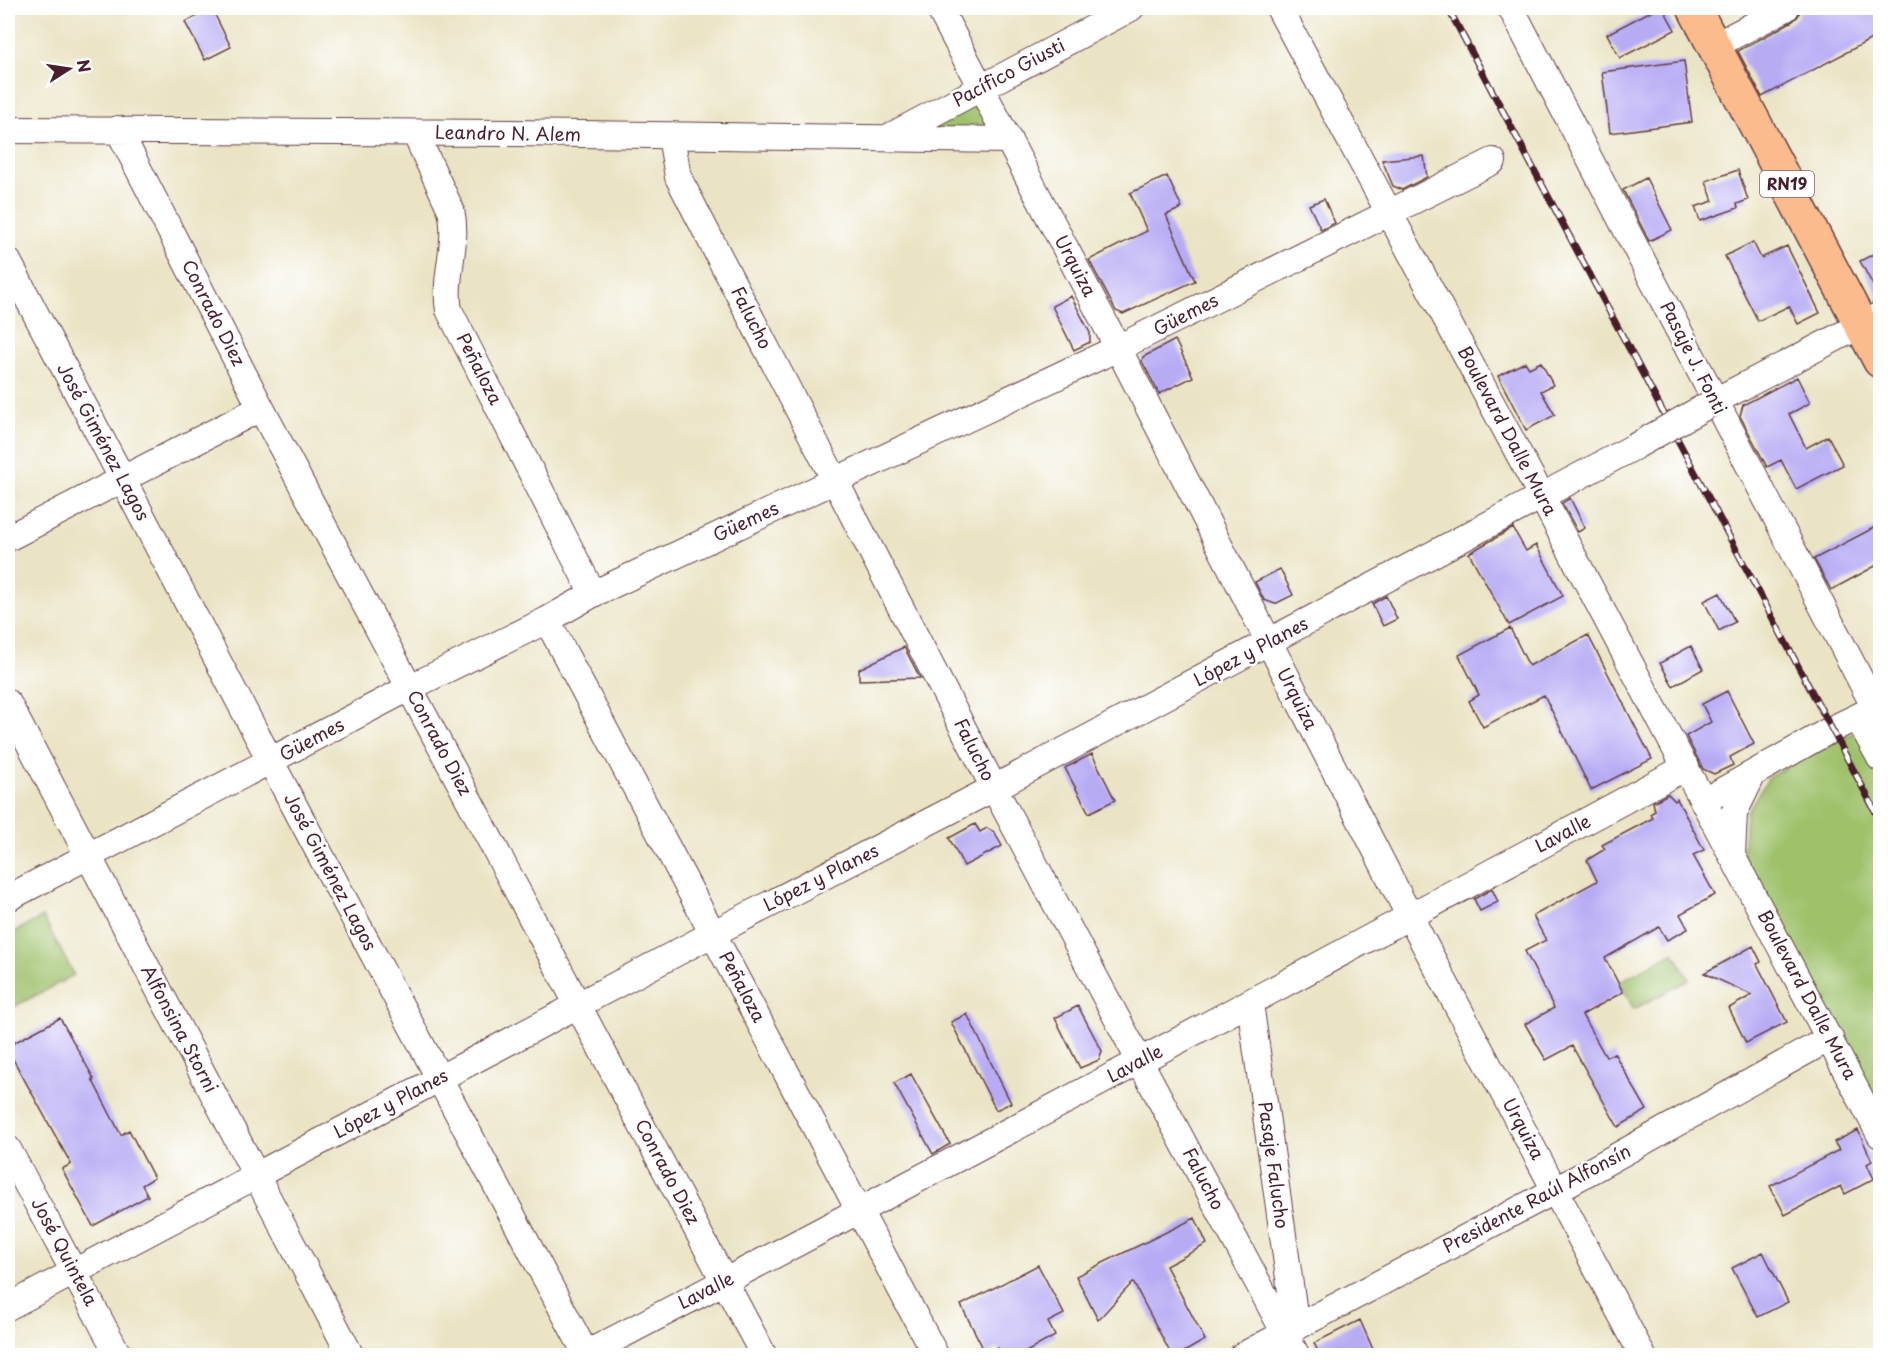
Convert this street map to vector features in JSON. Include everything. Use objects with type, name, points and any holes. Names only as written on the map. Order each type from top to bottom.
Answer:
[{"type":"highway","name":"RN19","points":[[1694,8],[1871,320],[1881,361]]},
{"type":"street","name":"Urquiza","points":[[939,8],[1118,348],[1410,917],[1644,1356]]},
{"type":"street","name":"Pacífico Giusti","points":[[886,138],[1131,8]]},
{"type":"street","name":"Boulevard Dalle Mura","points":[[1279,8],[1542,496],[1881,1135]]},
{"type":"street","name":"Pasaje J. Fonti","points":[[1511,8],[1715,401],[1871,711],[1881,758]]},
{"type":"street","points":[[1714,46],[1786,8]]},
{"type":"street","name":"Leandro N. Alem","points":[[8,130],[118,129],[1009,140]]},
{"type":"street","name":"Conrado Diez","points":[[118,129],[261,408],[764,1356]]},
{"type":"street","name":"Peñaloza","points":[[415,133],[451,210],[454,224],[446,295],[449,310],[593,594]]},
{"type":"street","name":"Falucho","points":[[671,136],[678,177],[994,789],[1140,1061],[1291,1330],[1297,1356]]},
{"type":"street","name":"Güemes","points":[[8,898],[409,688],[547,620],[593,594],[1118,348],[1492,161]]},
{"type":"street","name":"José Giménez Lagos","points":[[8,261],[270,762],[440,1078],[585,1355]]},
{"type":"street","points":[[1715,401],[1871,320]]},
{"type":"street","name":"López y Planes","points":[[8,1307],[714,933],[994,789],[1634,447],[1715,401]]},
{"type":"street","points":[[8,538],[261,408]]},
{"type":"street","name":"Peñaloza","points":[[547,620],[936,1356]]},
{"type":"street","name":"Alfonsina Storni","points":[[8,703],[351,1356]]},
{"type":"street","points":[[1704,801],[1832,729],[1871,711]]},
{"type":"street","name":"Lavalle","points":[[585,1355],[1250,1003],[1686,767]]},
{"type":"street","points":[[1732,856],[1734,813],[1753,774]]},
{"type":"street","name":"Pasaje Falucho","points":[[1250,1003],[1291,1330]]},
{"type":"street","name":"Presidente Raúl Alfonsín","points":[[1242,1356],[1556,1190],[1830,1038]]},
{"type":"street","name":"José Quintela","points":[[8,1149],[119,1356]]},
{"type":"green space","points":[[982,88],[1009,140],[886,138]]},
{"type":"green space","points":[[1880,719],[1880,1116],[1743,859],[1746,813],[1770,776]]},
{"type":"green space","points":[[43,917],[74,975],[8,1010],[8,935]]},
{"type":"green space","points":[[1674,952],[1689,980],[1634,1009],[1619,982]]},
{"type":"building","points":[[1657,8],[1663,8],[1675,30],[1620,58],[1607,34]]},
{"type":"building","points":[[1806,8],[1881,8],[1881,34],[1762,97],[1738,51],[1793,21],[1800,11]]},
{"type":"building","points":[[212,9],[231,47],[205,60],[185,22]]},
{"type":"building","points":[[1684,61],[1692,122],[1610,133],[1602,72]]},
{"type":"building","points":[[1424,156],[1427,177],[1402,190],[1393,186],[1382,160]]},
{"type":"building","points":[[1738,170],[1748,200],[1737,204],[1738,208],[1700,221],[1695,207],[1713,201],[1706,181]]},
{"type":"building","points":[[1167,176],[1182,208],[1166,215],[1195,281],[1123,314],[1116,311],[1089,260],[1147,231],[1130,193]]},
{"type":"building","points":[[1646,178],[1672,230],[1649,241],[1623,190]]},
{"type":"building","points":[[1324,199],[1335,223],[1321,230],[1309,205]]},
{"type":"building","points":[[1753,242],[1761,258],[1787,246],[1820,313],[1798,324],[1789,306],[1758,321],[1725,256]]},
{"type":"building","points":[[1881,250],[1881,300],[1860,261]]},
{"type":"building","points":[[1071,296],[1090,333],[1090,342],[1074,350],[1052,306]]},
{"type":"building","points":[[1175,340],[1193,377],[1159,394],[1142,361],[1143,357]]},
{"type":"building","points":[[1525,362],[1529,368],[1541,362],[1553,385],[1541,391],[1555,415],[1526,430],[1498,376]]},
{"type":"building","points":[[1797,377],[1810,403],[1789,414],[1806,448],[1828,436],[1843,465],[1796,489],[1781,460],[1767,467],[1740,416],[1743,405]]},
{"type":"building","points":[[1570,498],[1585,528],[1578,532],[1562,503]]},
{"type":"building","points":[[1881,524],[1881,563],[1831,590],[1814,559]]},
{"type":"building","points":[[1513,528],[1526,551],[1536,545],[1563,596],[1509,625],[1469,553]]},
{"type":"building","points":[[1280,569],[1293,595],[1275,604],[1264,600],[1255,582]]},
{"type":"building","points":[[1720,593],[1735,622],[1719,631],[1704,601]]},
{"type":"building","points":[[1386,596],[1397,619],[1383,626],[1372,604]]},
{"type":"building","points":[[1510,628],[1529,666],[1588,635],[1652,759],[1591,790],[1544,695],[1483,727],[1469,701],[1479,695],[1459,655]]},
{"type":"building","points":[[1691,646],[1703,669],[1673,686],[1660,663]]},
{"type":"building","points":[[904,647],[920,678],[859,680],[859,669]]},
{"type":"building","points":[[1727,691],[1754,744],[1730,757],[1733,765],[1714,774],[1703,769],[1686,736],[1711,722],[1702,704]]},
{"type":"building","points":[[1092,754],[1115,800],[1089,813],[1065,768]]},
{"type":"building","points":[[1668,794],[1675,801],[1677,799],[1704,850],[1693,855],[1715,895],[1680,914],[1688,929],[1667,940],[1659,927],[1605,958],[1623,992],[1582,1015],[1606,1057],[1614,1053],[1647,1110],[1618,1127],[1572,1046],[1546,1060],[1525,1024],[1554,1008],[1525,951],[1546,940],[1533,916],[1597,881],[1587,860],[1605,849],[1602,845],[1653,818],[1650,814],[1655,811],[1653,802]]},
{"type":"building","points":[[975,824],[980,832],[987,828],[994,832],[1002,846],[964,866],[949,838]]},
{"type":"building","points":[[1492,889],[1498,902],[1480,911],[1474,899]]},
{"type":"building","points":[[1753,946],[1761,962],[1757,964],[1787,1022],[1746,1043],[1729,1008],[1752,995],[1704,973]]},
{"type":"building","points":[[1078,1006],[1102,1051],[1099,1060],[1080,1068],[1055,1018]]},
{"type":"building","points":[[967,1014],[1011,1103],[996,1110],[951,1022]]},
{"type":"building","points":[[60,1018],[94,1079],[92,1079],[121,1135],[129,1130],[154,1178],[142,1185],[148,1196],[93,1226],[62,1169],[71,1164],[8,1050],[8,1046]]},
{"type":"building","points":[[911,1074],[950,1144],[933,1154],[894,1083]]},
{"type":"building","points":[[1858,1130],[1872,1161],[1867,1164],[1874,1179],[1845,1194],[1841,1186],[1785,1215],[1770,1186],[1839,1150],[1834,1142]]},
{"type":"building","points":[[1195,1218],[1207,1244],[1166,1266],[1205,1340],[1177,1356],[1172,1356],[1133,1282],[1098,1320],[1076,1276]]},
{"type":"building","points":[[1763,1252],[1788,1302],[1758,1317],[1732,1268]]},
{"type":"building","points":[[1038,1265],[1064,1314],[1048,1322],[1055,1336],[1019,1356],[1002,1356],[998,1348],[986,1354],[961,1305]]},
{"type":"building","points":[[1360,1320],[1376,1356],[1320,1356],[1314,1343]]},
{"type":"railway","points":[[1448,8],[1880,820]]}]
